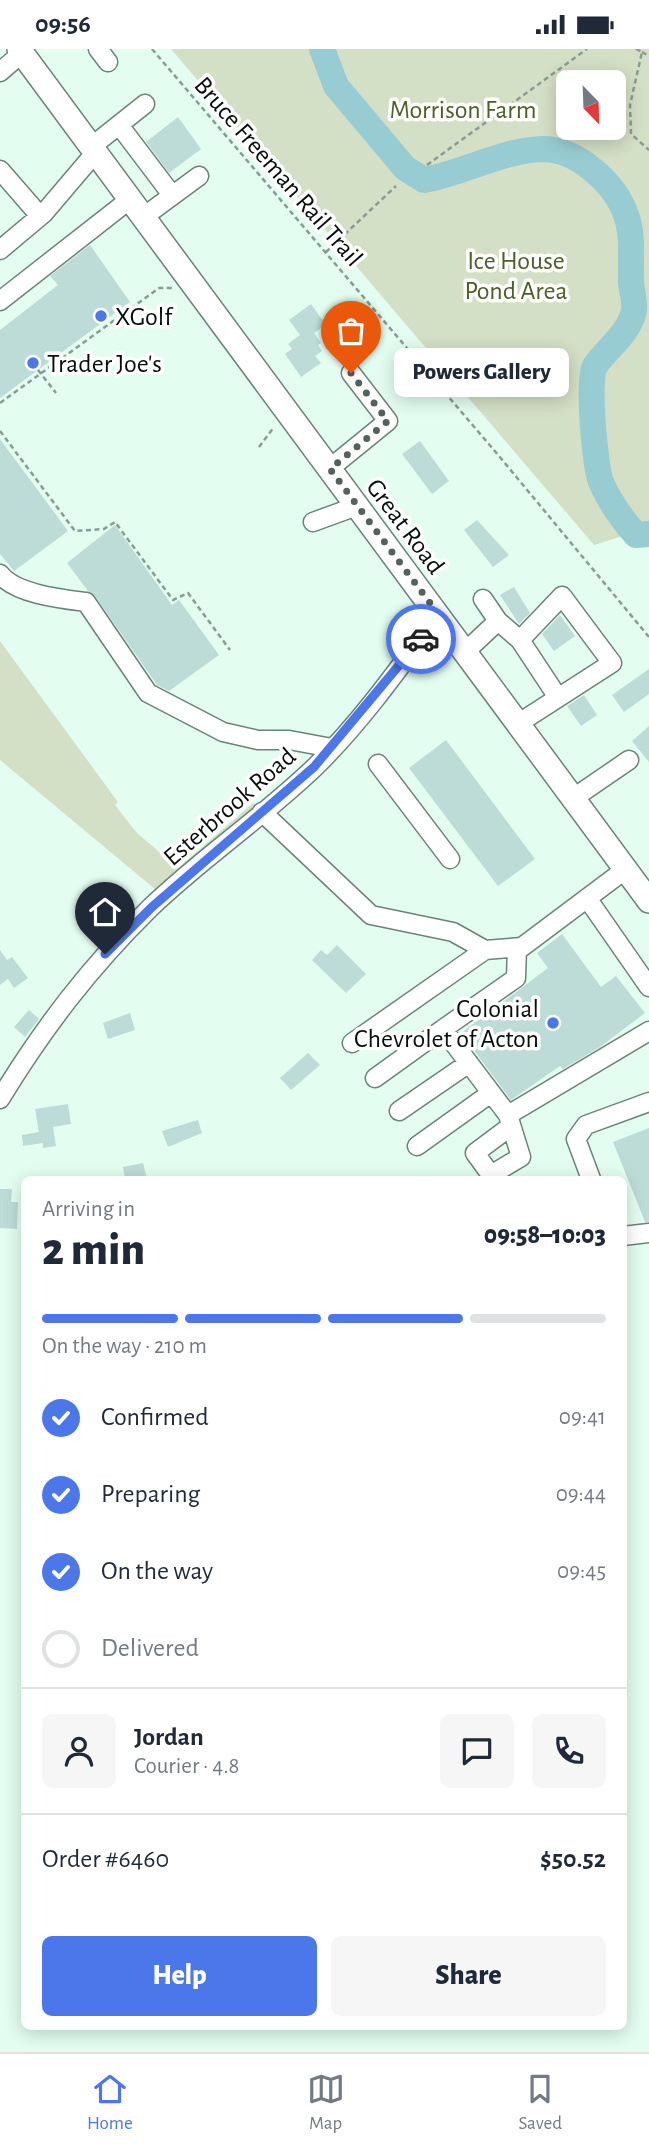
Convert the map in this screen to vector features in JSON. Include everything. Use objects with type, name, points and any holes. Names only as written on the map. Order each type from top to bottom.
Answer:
[{"type":"main road","name":"Great Road","points":[[27,53],[135,209],[575,797],[649,901]]},
{"type":"street","points":[[0,72],[27,53]]},
{"type":"street","points":[[0,250],[40,216],[93,150],[145,104]]},
{"type":"street","points":[[119,125],[172,195]]},
{"type":"street","points":[[0,170],[40,216]]},
{"type":"street","points":[[0,301],[135,209],[172,195],[199,176]]},
{"type":"street","points":[[330,469],[388,421],[351,373]]},
{"type":"street","points":[[313,522],[357,506]]},
{"type":"street","points":[[0,574],[5,581],[46,596],[86,603],[148,693],[158,699],[223,732],[258,740],[289,740],[332,748]]},
{"type":"street","points":[[519,723],[612,663],[562,596],[520,640]]},
{"type":"street","points":[[483,599],[498,621],[520,640],[557,696]]},
{"type":"street","name":"Esterbrook Road","points":[[0,1098],[63,1002],[105,954],[152,907],[332,748],[398,670],[439,615]]},
{"type":"street","points":[[466,651],[498,621]]},
{"type":"street","points":[[575,797],[629,759]]},
{"type":"street","points":[[378,764],[450,859]]},
{"type":"street","points":[[262,812],[371,915],[453,932],[485,950]]},
{"type":"street","points":[[352,1043],[485,950],[522,947],[626,869]]},
{"type":"street","points":[[587,898],[649,987]]},
{"type":"street","points":[[375,1078],[516,978],[517,948]]},
{"type":"street","points":[[443,1030],[509,1120],[649,1031]]},
{"type":"street","points":[[399,1111],[469,1063]]},
{"type":"street","points":[[417,1146],[491,1093]]},
{"type":"street","points":[[590,1176],[576,1139],[586,1125],[649,1102]]},
{"type":"street","points":[[627,1235],[649,1233]]},
{"type":"path","name":"Bruce Freeman Rail Trail","points":[[152,49],[649,638]]},
{"type":"path","points":[[427,165],[587,49]]},
{"type":"path","points":[[636,49],[649,56]]},
{"type":"path","points":[[642,53],[630,105],[631,134],[649,150]]},
{"type":"path","points":[[326,252],[396,186]]},
{"type":"path","points":[[0,403],[40,371],[159,288],[183,290]]},
{"type":"path","points":[[40,371],[55,393]]},
{"type":"path","points":[[259,447],[276,424]]},
{"type":"path","points":[[0,431],[75,531],[104,529],[115,522],[173,600],[188,593],[230,650]]},
{"type":"green space","name":"Ice House Pond Area","points":[[171,49],[649,49],[649,528],[594,545]]},
{"type":"green space","points":[[0,641],[118,802],[115,805],[137,833],[178,868],[253,803],[256,806],[156,890],[0,760]]},
{"type":"building","points":[[178,117],[201,149],[169,173],[146,142]]},
{"type":"building","points":[[90,245],[130,302],[0,398],[0,330],[58,285],[50,276]]},
{"type":"building","points":[[311,304],[326,325],[314,333],[321,343],[318,345],[322,351],[315,356],[321,363],[301,377],[285,354],[292,349],[288,344],[300,335],[289,320]]},
{"type":"building","points":[[0,439],[68,531],[14,571],[0,554]]},
{"type":"building","points":[[420,441],[449,481],[432,494],[402,454]]},
{"type":"building","points":[[477,520],[509,555],[493,567],[464,530]]},
{"type":"building","points":[[115,525],[172,605],[179,600],[219,655],[169,691],[157,685],[95,596],[88,591],[67,563]]},
{"type":"building","points":[[514,587],[530,613],[519,624],[500,595]]},
{"type":"building","points":[[560,615],[575,636],[554,651],[542,634]]},
{"type":"building","points":[[649,669],[649,694],[624,712],[612,695]]},
{"type":"building","points":[[584,695],[597,715],[581,726],[567,706]]},
{"type":"building","points":[[649,726],[649,762],[632,741]]},
{"type":"building","points":[[446,740],[535,859],[498,886],[409,768]]},
{"type":"building","name":"Colonial Chevrolet of Acton","points":[[562,934],[601,987],[616,976],[645,1013],[600,1047],[563,1069],[560,1066],[511,1100],[461,1033],[548,968],[537,953]]},
{"type":"building","points":[[337,945],[366,974],[346,993],[312,960],[321,950],[327,955]]},
{"type":"building","points":[[0,950],[7,960],[12,957],[28,978],[14,988],[8,979],[0,985]]},
{"type":"building","points":[[29,1010],[39,1019],[25,1037],[14,1027]]},
{"type":"building","points":[[130,1013],[135,1030],[108,1039],[103,1023]]},
{"type":"building","points":[[308,1053],[320,1065],[291,1090],[280,1078]]},
{"type":"building","points":[[68,1104],[71,1124],[53,1127],[56,1146],[43,1148],[43,1143],[23,1146],[22,1135],[39,1132],[35,1109]]},
{"type":"building","points":[[198,1120],[202,1133],[168,1147],[162,1131]]},
{"type":"building","points":[[649,1128],[649,1222],[645,1222],[613,1142]]},
{"type":"building","points":[[143,1163],[146,1176],[124,1176],[123,1167]]},
{"type":"building","points":[[0,1189],[12,1189],[11,1202],[18,1202],[17,1229],[0,1228]]},
{"type":"waterway","points":[[322,49],[336,86],[405,168],[424,180],[513,153],[543,149],[569,155],[581,161],[613,191],[621,203],[630,231],[634,310],[628,326],[595,366],[592,388],[594,442],[601,482],[612,504],[636,535],[649,534]]},
{"type":"way so far","points":[[351,373],[388,421],[330,469],[439,615],[421,639]]},
{"type":"place","name":"XGolf","points":[[101,316]]},
{"type":"place","name":"Trader Joe's","points":[[33,363]]},
{"type":"place","name":"Powers Gallery","points":[[351,373]]},
{"type":"place","name":"Colonial Chevrolet of Acton","points":[[553,1023]]},
{"type":"route","points":[[105,954],[152,907],[314,767],[398,670],[421,639]]},
{"type":"park label","name":"Morrison Farm","points":[[463,109]]}]
